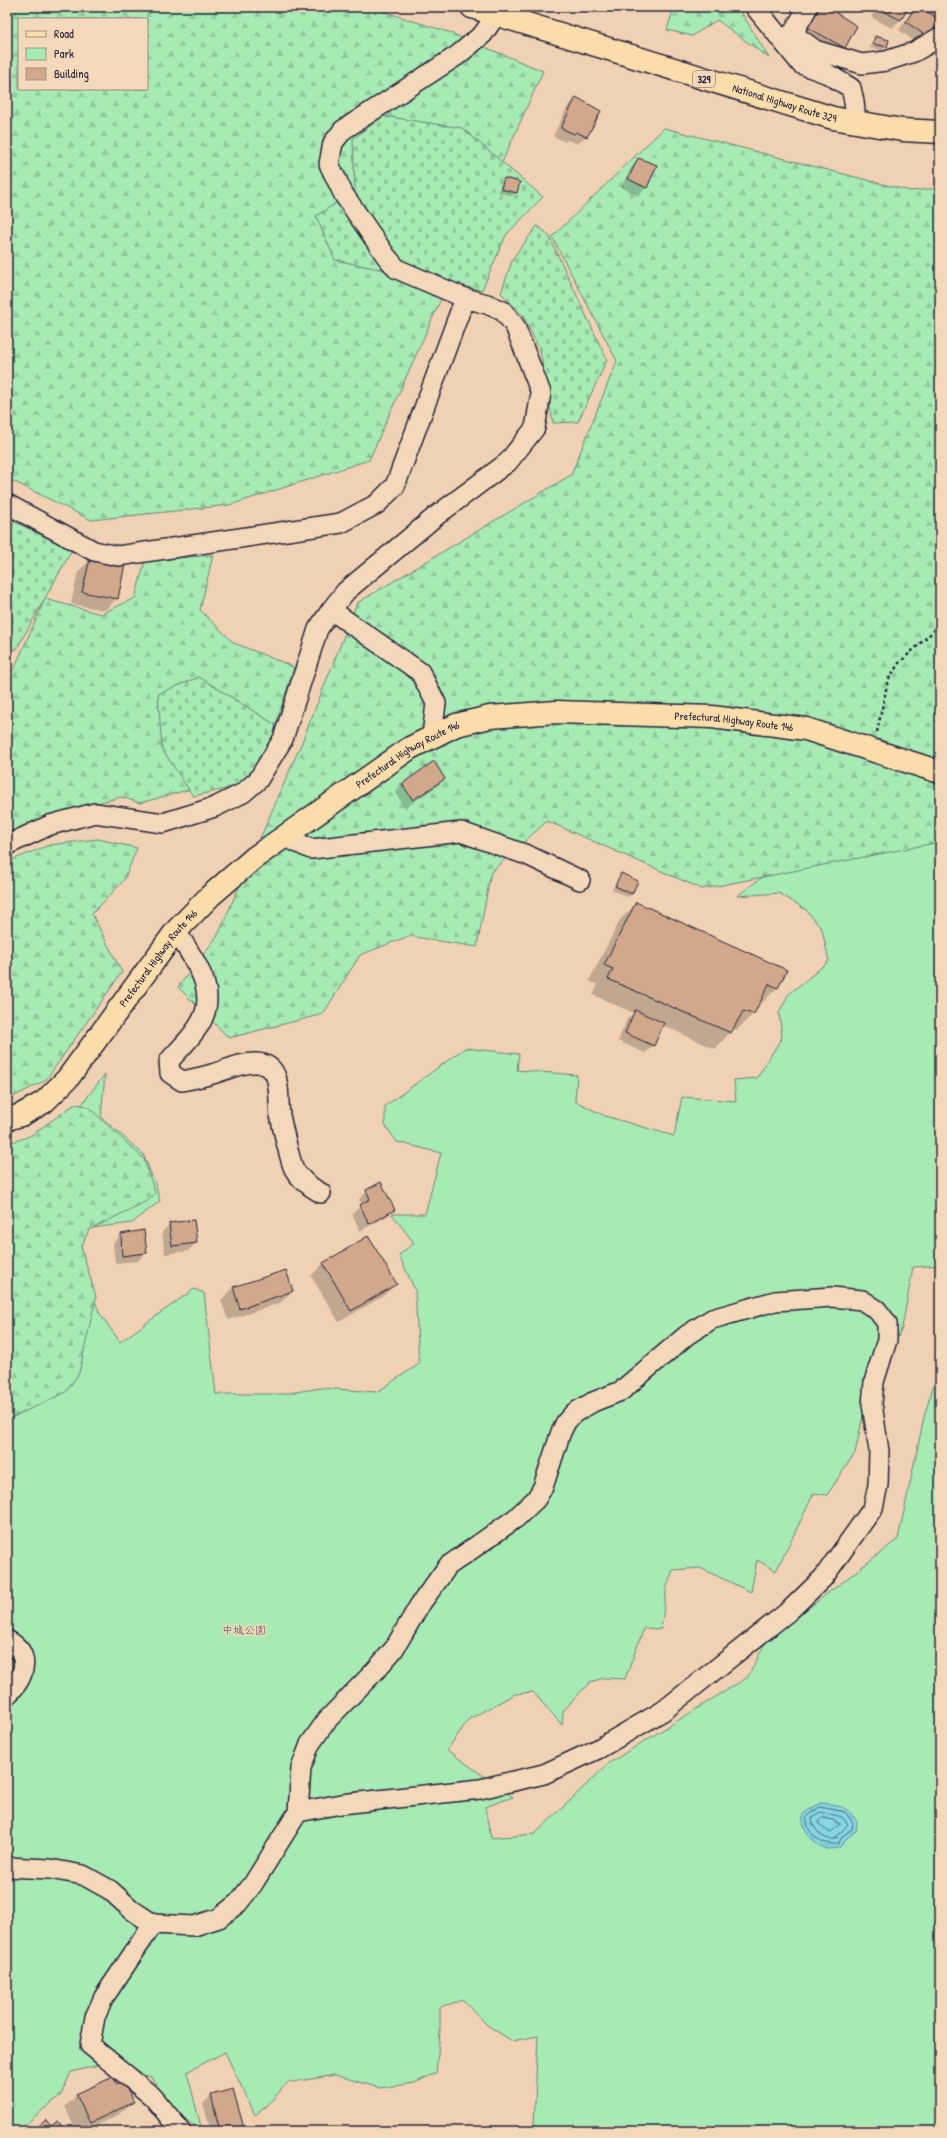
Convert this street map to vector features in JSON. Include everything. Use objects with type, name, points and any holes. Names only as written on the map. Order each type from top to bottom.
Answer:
[{"type":"main road","name":"National Highway Route 329","points":[[472,7],[780,103],[833,118],[902,130],[940,132]]},
{"type":"main road","name":"Prefectural Highway Route 146","points":[[7,1119],[21,1115],[44,1102],[68,1078],[176,931],[210,896],[249,863],[410,748],[456,725],[490,717],[556,712],[712,717],[806,729],[940,772]]},
{"type":"street","points":[[755,7],[789,40],[801,64],[828,74],[851,88],[856,122]]},
{"type":"street","points":[[789,40],[808,7]]},
{"type":"street","points":[[7,845],[50,825],[95,813],[163,823],[215,807],[242,793],[258,780],[283,739],[318,629],[346,591],[436,516],[508,462],[535,428],[541,393],[514,326],[503,311],[487,304],[465,298],[397,269],[344,195],[329,164],[333,144],[343,130],[458,55],[483,34],[496,15]]},
{"type":"street","points":[[789,40],[815,50],[862,64],[886,61],[914,52],[940,37]]},
{"type":"street","points":[[7,504],[94,551],[118,556],[341,522],[377,504],[395,486],[465,298]]},
{"type":"street","points":[[331,610],[420,672],[436,703],[432,736]]},
{"type":"street","points":[[285,837],[311,849],[461,832],[527,855],[580,880]]},
{"type":"street","points":[[176,931],[205,980],[207,998],[203,1018],[200,1024],[169,1061],[170,1073],[182,1081],[211,1075],[238,1066],[255,1063],[266,1065],[277,1077],[280,1114],[294,1168],[307,1185],[321,1193]]},
{"type":"street","points":[[7,1867],[50,1869],[83,1875],[110,1890],[132,1910],[153,1924],[194,1926],[219,1918],[238,1903],[253,1884],[298,1812],[301,1768],[310,1744],[326,1720],[375,1672],[394,1649],[419,1606],[448,1566],[516,1518],[536,1499],[543,1487],[561,1432],[566,1422],[574,1413],[593,1402],[620,1391],[687,1335],[712,1320],[775,1301],[832,1297],[862,1300],[877,1310],[887,1323],[887,1340],[874,1382],[872,1404],[879,1451],[878,1485],[873,1508],[824,1578],[789,1611],[663,1711],[598,1749],[544,1774],[480,1789],[341,1804],[298,1812]]},
{"type":"street","points":[[7,1640],[22,1653],[24,1668],[18,1684],[7,1695]]},
{"type":"street","points":[[153,1924],[104,1997],[95,2017],[90,2045],[153,2097],[181,2131]]},
{"type":"path","points":[[874,750],[888,680],[899,663],[940,625]]},
{"type":"green space","points":[[7,7],[369,7],[448,32],[543,71],[369,460],[230,505],[91,520],[7,478]]},
{"type":"green space","points":[[674,7],[738,7],[769,58],[717,20],[692,36],[667,30]]},
{"type":"green space","points":[[383,116],[462,128],[543,197],[506,235],[482,290],[335,260],[316,216],[355,191],[353,139]]},
{"type":"green space","points":[[664,128],[910,191],[940,188],[940,842],[702,889],[547,821],[491,872],[477,947],[409,936],[360,955],[323,1014],[229,1038],[178,987],[218,935],[302,742],[357,603],[571,475],[617,361],[552,237]]},
{"type":"green space","points":[[537,226],[548,234],[607,360],[578,422],[553,423],[540,351],[524,317],[501,293],[513,258]]},
{"type":"green space","points":[[7,518],[72,550],[16,650],[7,645]]},
{"type":"green space","points":[[213,555],[200,610],[234,643],[294,667],[276,724],[191,789],[140,803],[121,797],[55,813],[7,835],[7,678],[15,667],[45,599],[101,614],[135,598],[145,561]]},
{"type":"green space","points":[[199,677],[279,727],[256,775],[239,786],[193,796],[162,749],[158,694]]},
{"type":"green space","name":"中城公園","points":[[940,810],[940,1265],[913,1267],[902,1328],[864,1411],[855,1453],[827,1495],[814,1493],[776,1571],[757,1560],[751,1592],[700,1568],[673,1570],[667,1586],[661,1629],[644,1628],[625,1679],[604,1678],[590,1682],[563,1711],[562,1725],[533,1692],[515,1694],[469,1719],[447,1750],[513,1797],[485,1807],[491,1838],[535,1834],[609,1763],[748,1677],[766,1641],[898,1539],[925,1413],[940,1364],[940,2131],[537,2131],[534,2125],[538,2036],[512,2041],[487,2025],[463,2000],[440,2007],[440,2033],[436,2073],[414,2083],[380,2088],[335,2075],[287,2083],[266,2107],[255,2115],[225,2052],[187,2072],[201,2131],[174,2110],[151,2077],[103,2064],[71,2072],[61,2095],[17,2131],[7,2131],[7,1152],[76,1112],[105,1074],[101,1117],[143,1154],[155,1183],[160,1201],[132,1223],[91,1228],[85,1221],[72,1244],[100,1314],[120,1342],[194,1289],[204,1293],[216,1394],[282,1394],[321,1388],[377,1392],[419,1364],[415,1290],[399,1255],[414,1243],[392,1214],[425,1214],[441,1153],[397,1142],[385,1125],[385,1106],[465,1048],[519,1054],[517,1070],[577,1075],[575,1101],[605,1116],[674,1136],[682,1097],[736,1101],[734,1080],[757,1078],[782,1037],[779,1013],[788,995],[829,961],[822,929],[806,910],[779,893],[737,896],[772,870]]},
{"type":"green space","points":[[98,839],[137,848],[124,880],[92,914],[122,972],[46,1080],[7,1100],[7,862],[49,845]]},
{"type":"green space","points":[[75,1104],[87,1106],[144,1159],[155,1193],[149,1200],[89,1230],[81,1247],[96,1297],[79,1373],[66,1392],[7,1420],[7,1144],[30,1136]]},
{"type":"water","points":[[820,1803],[832,1804],[846,1809],[857,1822],[856,1831],[846,1839],[840,1847],[828,1849],[817,1844],[809,1836],[806,1830],[803,1814]]},
{"type":"building","points":[[815,7],[838,7],[836,13],[857,26],[845,48],[805,26]]},
{"type":"building","points":[[879,7],[909,7],[901,20],[879,9]]},
{"type":"building","points":[[915,7],[920,7],[940,20],[940,30],[929,38],[906,22]]},
{"type":"building","points":[[927,7],[940,7],[940,15]]},
{"type":"building","points":[[875,36],[889,40],[887,47],[873,44]]},
{"type":"building","points":[[576,97],[601,111],[587,137],[576,132],[574,134],[561,128]]},
{"type":"building","points":[[638,158],[657,165],[647,188],[628,179]]},
{"type":"building","points":[[504,178],[520,182],[517,193],[501,189]]},
{"type":"building","points":[[90,559],[125,564],[118,599],[82,592]]},
{"type":"building","points":[[434,761],[445,779],[413,800],[402,784]]},
{"type":"building","points":[[621,873],[638,881],[632,894],[615,886]]},
{"type":"building","points":[[636,902],[787,970],[778,988],[769,984],[754,1014],[743,1011],[731,1033],[608,979],[613,969],[604,965]]},
{"type":"building","points":[[635,1010],[664,1023],[654,1046],[625,1033]]},
{"type":"building","points":[[381,1182],[395,1210],[369,1224],[360,1205],[370,1199],[366,1190]]},
{"type":"building","points":[[194,1220],[197,1243],[172,1246],[169,1223]]},
{"type":"building","points":[[144,1230],[147,1253],[122,1256],[121,1234]]},
{"type":"building","points":[[368,1236],[397,1284],[351,1311],[323,1263]]},
{"type":"building","points":[[286,1270],[293,1291],[240,1309],[233,1287]]},
{"type":"building","points":[[113,2077],[117,2084],[123,2080],[134,2102],[90,2123],[76,2094]]},
{"type":"building","points":[[233,2089],[244,2128],[220,2131],[211,2095]]},
{"type":"building","points":[[46,2120],[51,2126],[58,2121],[65,2131],[33,2131]]}]
